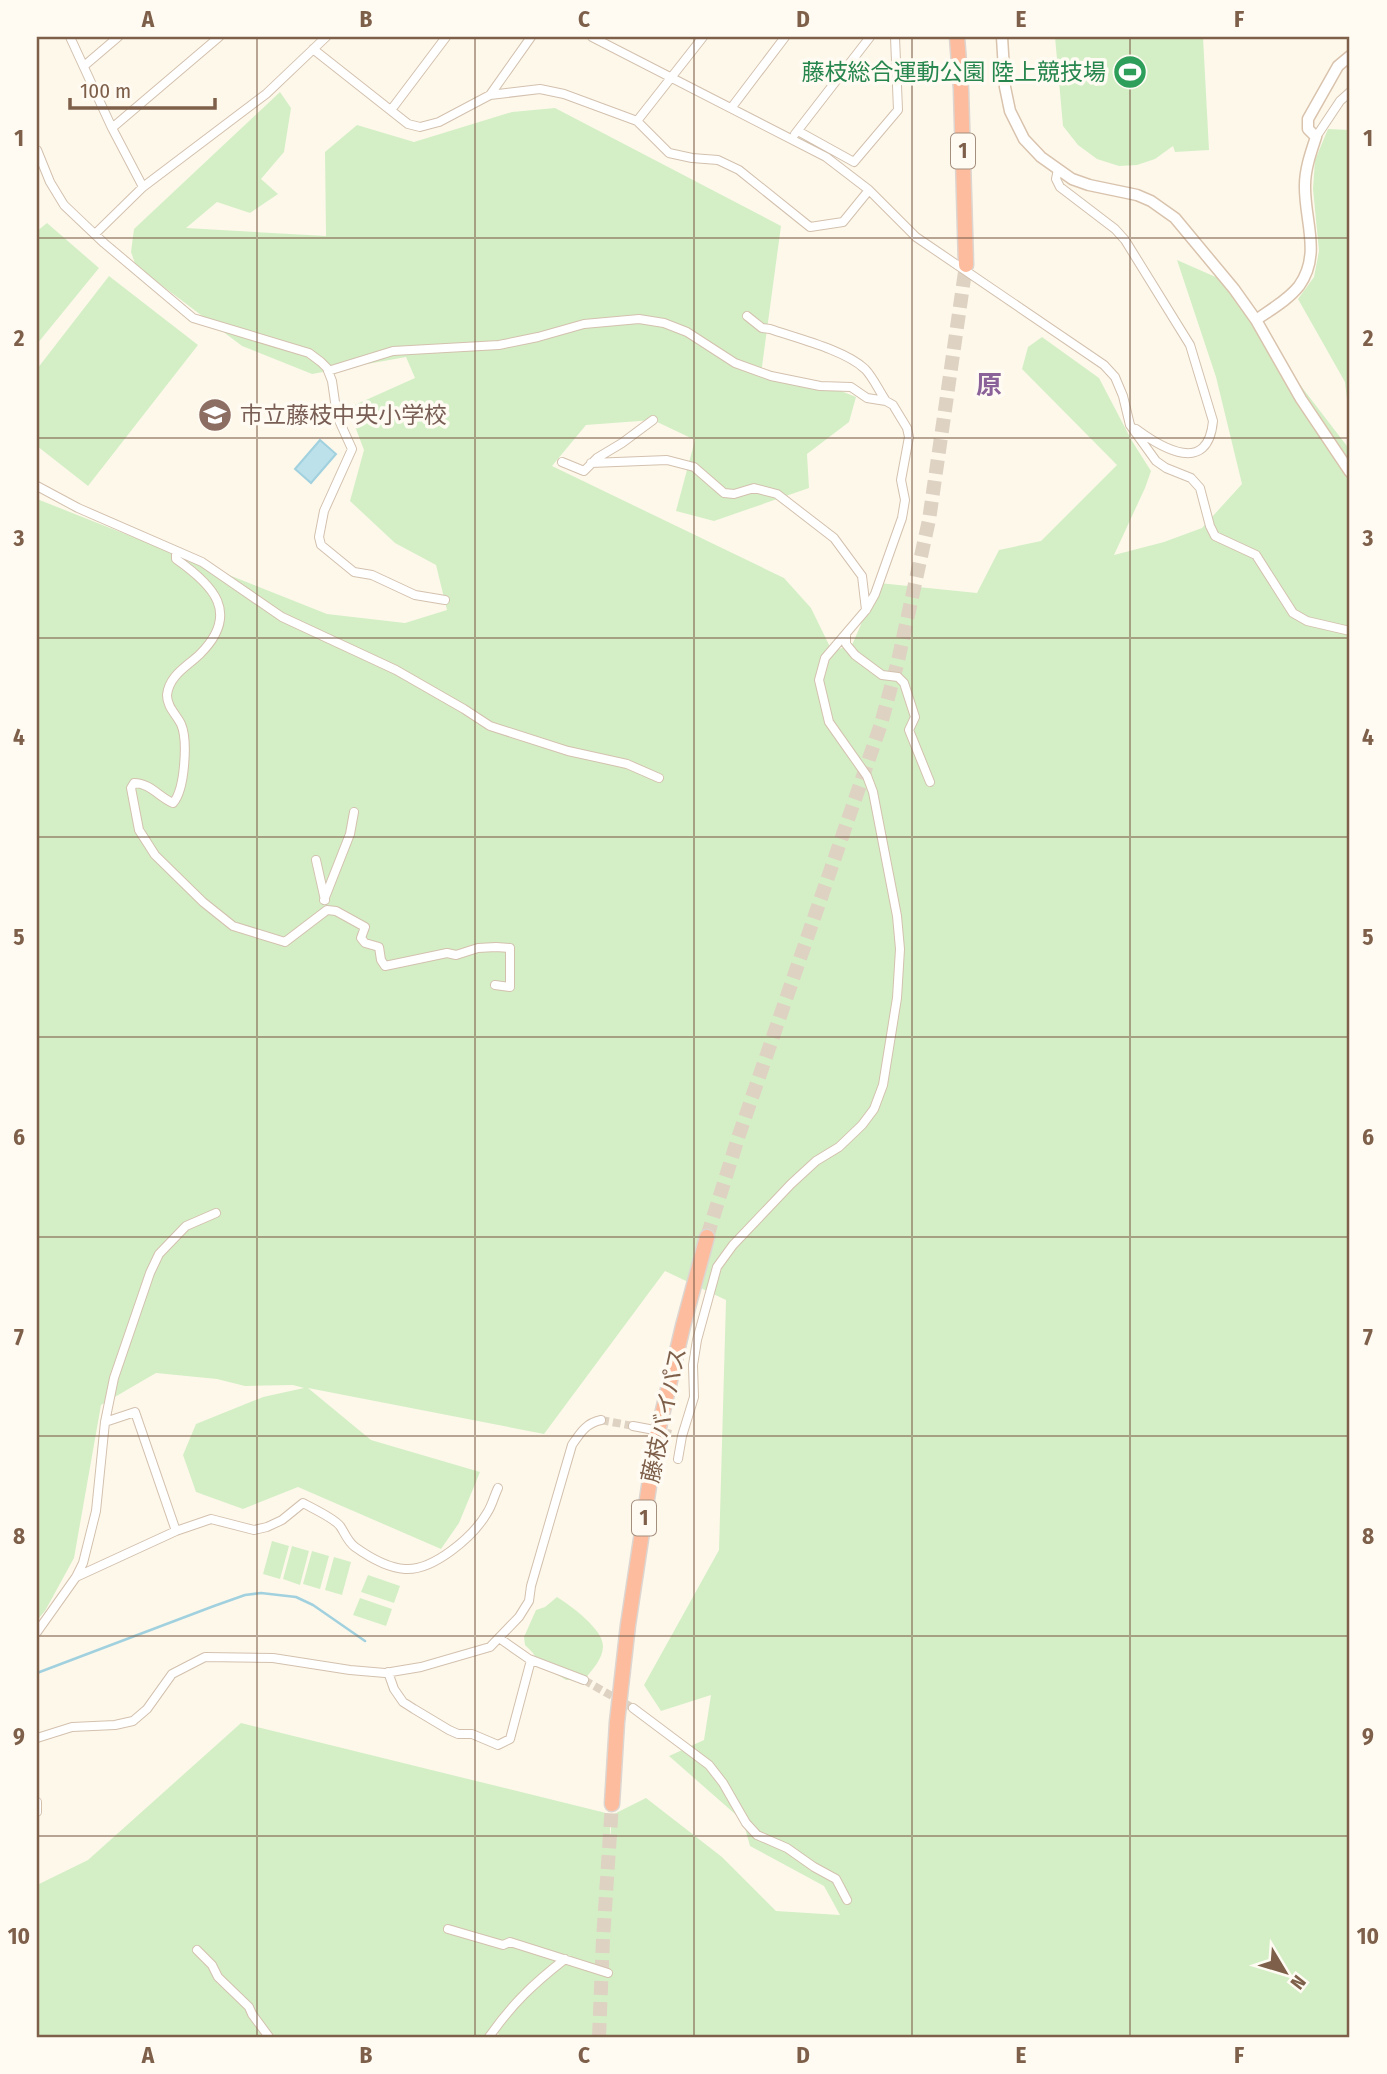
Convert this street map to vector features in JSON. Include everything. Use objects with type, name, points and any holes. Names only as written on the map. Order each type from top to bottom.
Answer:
[{"type":"highway","name":"1","points":[[957,37],[966,265],[968,130],[964,37]]},
{"type":"highway","name":"藤枝バイパス","points":[[612,1804],[617,1722],[628,1625],[656,1440],[683,1326],[708,1237]]},
{"type":"street","points":[[70,37],[143,187]]},
{"type":"street","points":[[84,66],[118,37]]},
{"type":"street","points":[[112,128],[219,37]]},
{"type":"street","points":[[95,234],[143,187],[266,94],[326,37]]},
{"type":"street","points":[[391,110],[446,37]]},
{"type":"street","points":[[490,95],[531,37]]},
{"type":"street","points":[[592,37],[826,157],[869,190],[916,237],[1104,365],[1115,377],[1124,396],[1130,425],[1156,461],[1191,478],[1200,488],[1215,536],[1256,555],[1293,613],[1307,621],[1350,631]]},
{"type":"street","points":[[610,45],[617,37]]},
{"type":"street","points":[[636,121],[703,37]]},
{"type":"street","points":[[732,107],[785,37]]},
{"type":"street","points":[[790,139],[870,37]]},
{"type":"street","points":[[798,131],[854,162],[898,110],[895,37]]},
{"type":"street","points":[[1002,37],[1005,88],[1010,111],[1024,139],[1041,157],[1081,182],[1136,195],[1162,207],[1175,218],[1256,320],[1301,399],[1350,472]]},
{"type":"street","points":[[313,49],[408,124],[421,127],[439,122],[490,95],[540,89],[564,94],[636,121],[669,153],[718,160],[739,170],[810,226],[843,222],[869,190]]},
{"type":"street","points":[[1316,137],[1308,129],[1308,120],[1338,66],[1350,56]]},
{"type":"street","points":[[1256,320],[1289,296],[1306,274],[1312,242],[1305,185],[1310,155],[1316,137],[1340,101],[1350,92]]},
{"type":"street","points":[[37,150],[50,182],[64,205],[193,318],[309,353],[321,362],[328,371],[336,397],[337,416],[352,449],[324,511],[319,537],[321,545],[354,572],[372,575],[415,595],[446,600]]},
{"type":"street","points":[[1058,169],[1056,180],[1060,187],[1115,229],[1125,240],[1190,345],[1213,421],[1212,433],[1207,443],[1190,454],[1178,453],[1148,438],[1130,425]]},
{"type":"street","points":[[747,316],[762,328],[838,353],[857,363],[867,372],[886,401]]},
{"type":"street","points":[[328,371],[393,351],[499,345],[584,324],[639,319],[664,323],[687,332],[735,363],[771,376],[820,386],[851,387],[867,398],[886,401],[893,405],[907,428],[909,437],[901,480],[905,500],[902,518],[879,583],[866,610],[825,658],[819,680],[830,722],[867,776],[873,792],[897,916],[900,950],[897,998],[884,1085],[874,1109],[862,1125],[839,1147],[816,1161],[791,1184],[733,1245],[717,1267],[697,1340],[693,1365],[694,1397],[678,1459]]},
{"type":"street","points":[[562,462],[584,471],[591,463],[653,420]]},
{"type":"street","points":[[591,463],[667,460],[694,467],[724,493],[734,495],[754,488],[777,494],[834,538],[862,576],[866,610]]},
{"type":"street","points":[[37,486],[78,508],[216,570],[282,617],[396,670],[489,726],[568,751],[627,764],[659,778]]},
{"type":"street","points":[[176,551],[176,559],[209,584],[220,611],[219,625],[208,645],[177,674],[167,696],[169,707],[181,725],[184,740],[183,769],[177,798],[173,803],[168,801],[146,785],[134,783],[131,788],[139,830],[155,855],[203,902],[233,926],[285,942],[327,910],[336,911],[365,927],[361,938],[365,943],[379,947],[381,960],[385,965],[478,948],[510,948],[510,987],[495,985]]},
{"type":"street","points":[[846,634],[846,644],[855,655],[882,675],[898,677],[904,683],[915,717],[909,730],[930,782]]},
{"type":"street","points":[[324,900],[351,835],[354,811]]},
{"type":"street","points":[[316,860],[327,910]]},
{"type":"street","points":[[37,1632],[83,1563],[96,1511],[105,1422],[114,1378],[150,1273],[159,1254],[186,1226],[216,1213]]},
{"type":"street","points":[[105,1422],[135,1412],[176,1531]]},
{"type":"street","points":[[37,1738],[72,1727],[115,1725],[133,1721],[147,1709],[172,1674],[205,1657],[273,1658],[350,1670],[388,1672],[421,1667],[490,1647],[519,1617],[529,1601],[572,1445],[583,1428],[601,1420]]},
{"type":"street","points":[[633,1426],[649,1429]]},
{"type":"street","points":[[671,1434],[682,1436]]},
{"type":"street","points":[[76,1577],[176,1531],[211,1519],[254,1531],[282,1520],[303,1503],[339,1524],[343,1534],[354,1546],[389,1566],[420,1568],[439,1560],[465,1539],[487,1514],[498,1488]]},
{"type":"street","points":[[499,1638],[531,1660],[584,1680]]},
{"type":"street","points":[[388,1672],[394,1689],[403,1702],[449,1730],[458,1734],[472,1734],[498,1745],[510,1740],[531,1660]]},
{"type":"street","points":[[634,1708],[709,1765],[723,1783],[746,1823],[758,1835],[787,1848],[836,1880],[847,1900]]},
{"type":"street","points":[[37,1802],[37,1812]]},
{"type":"street","points":[[448,1929],[503,1945],[510,1942],[608,1973]]},
{"type":"street","points":[[197,1950],[212,1965],[218,1977],[249,2007],[269,2037]]},
{"type":"street","points":[[489,2037],[506,2011],[533,1983],[565,1959]]},
{"type":"green space","points":[[1055,37],[1203,37],[1209,150],[1175,152],[1173,146],[1155,159],[1137,165],[1119,166],[1097,159],[1078,145],[1063,126]]},
{"type":"green space","points":[[280,92],[291,108],[284,152],[261,179],[278,194],[250,213],[217,202],[186,228],[326,236],[325,152],[357,125],[414,142],[512,112],[555,108],[781,226],[761,374],[836,389],[856,397],[849,422],[807,454],[809,488],[714,521],[676,511],[695,440],[653,420],[586,425],[552,466],[784,578],[811,608],[832,651],[852,645],[879,583],[977,593],[999,550],[1041,541],[1117,465],[1022,369],[1028,347],[1042,337],[1099,378],[1151,471],[1114,555],[1164,542],[1202,528],[1242,484],[1216,377],[1177,260],[1218,278],[1350,450],[1350,2037],[502,2037],[494,2030],[489,2037],[37,2037],[37,1885],[88,1860],[241,1723],[610,1814],[610,1841],[612,1815],[646,1798],[722,1857],[776,1911],[840,1915],[824,1886],[750,1846],[743,1821],[669,1756],[704,1740],[711,1695],[661,1711],[644,1685],[719,1550],[726,1300],[665,1271],[544,1434],[308,1388],[371,1440],[480,1472],[459,1523],[441,1549],[298,1487],[243,1509],[196,1492],[183,1455],[196,1424],[263,1397],[304,1388],[293,1385],[245,1386],[217,1379],[156,1373],[101,1405],[74,1558],[45,1611],[37,1620],[37,499],[327,614],[405,623],[447,610],[436,565],[395,543],[350,501],[364,450],[348,408],[415,378],[406,357],[312,374],[242,346],[136,266],[131,252],[134,229]]},
{"type":"green space","points":[[1328,129],[1350,130],[1350,425],[1345,382],[1298,299],[1314,277],[1319,251],[1313,189],[1315,160]]},
{"type":"green space","points":[[47,223],[99,268],[37,344],[37,231]]},
{"type":"green space","points":[[109,276],[198,345],[88,486],[37,446],[37,369]]},
{"type":"green space","points":[[272,1541],[289,1546],[280,1579],[263,1574]]},
{"type":"green space","points":[[292,1546],[309,1551],[300,1585],[283,1579]]},
{"type":"green space","points":[[312,1551],[329,1556],[320,1589],[303,1584]]},
{"type":"green space","points":[[334,1557],[351,1562],[342,1595],[325,1590]]},
{"type":"green space","points":[[368,1575],[400,1586],[394,1603],[361,1592]]},
{"type":"green space","points":[[557,1597],[585,1618],[602,1639],[601,1655],[584,1680],[566,1680],[538,1663],[525,1645],[524,1637],[536,1610],[545,1607]]},
{"type":"green space","points":[[360,1598],[392,1609],[386,1626],[353,1615]]},
{"type":"water","points":[[320,440],[336,454],[311,483],[295,469]]},
{"type":"waterway","points":[[37,1673],[214,1606],[245,1595],[261,1593],[296,1597],[313,1605],[365,1641]]},
{"type":"tunnel","points":[[707,1237],[738,1138],[881,724],[898,661],[929,520],[966,265]]},
{"type":"tunnel","points":[[601,1420],[633,1426]]},
{"type":"tunnel","points":[[655,1430],[671,1434]]},
{"type":"tunnel","points":[[584,1680],[633,1708]]},
{"type":"tunnel","points":[[599,2037],[612,1804]]},
{"type":"place","name":"藤枝総合運動公園 陸上競技場","points":[[1130,72]]},
{"type":"place","name":"市立藤枝中央小学校","points":[[215,415]]},
{"type":"district","name":"原","points":[[989,385]]}]
